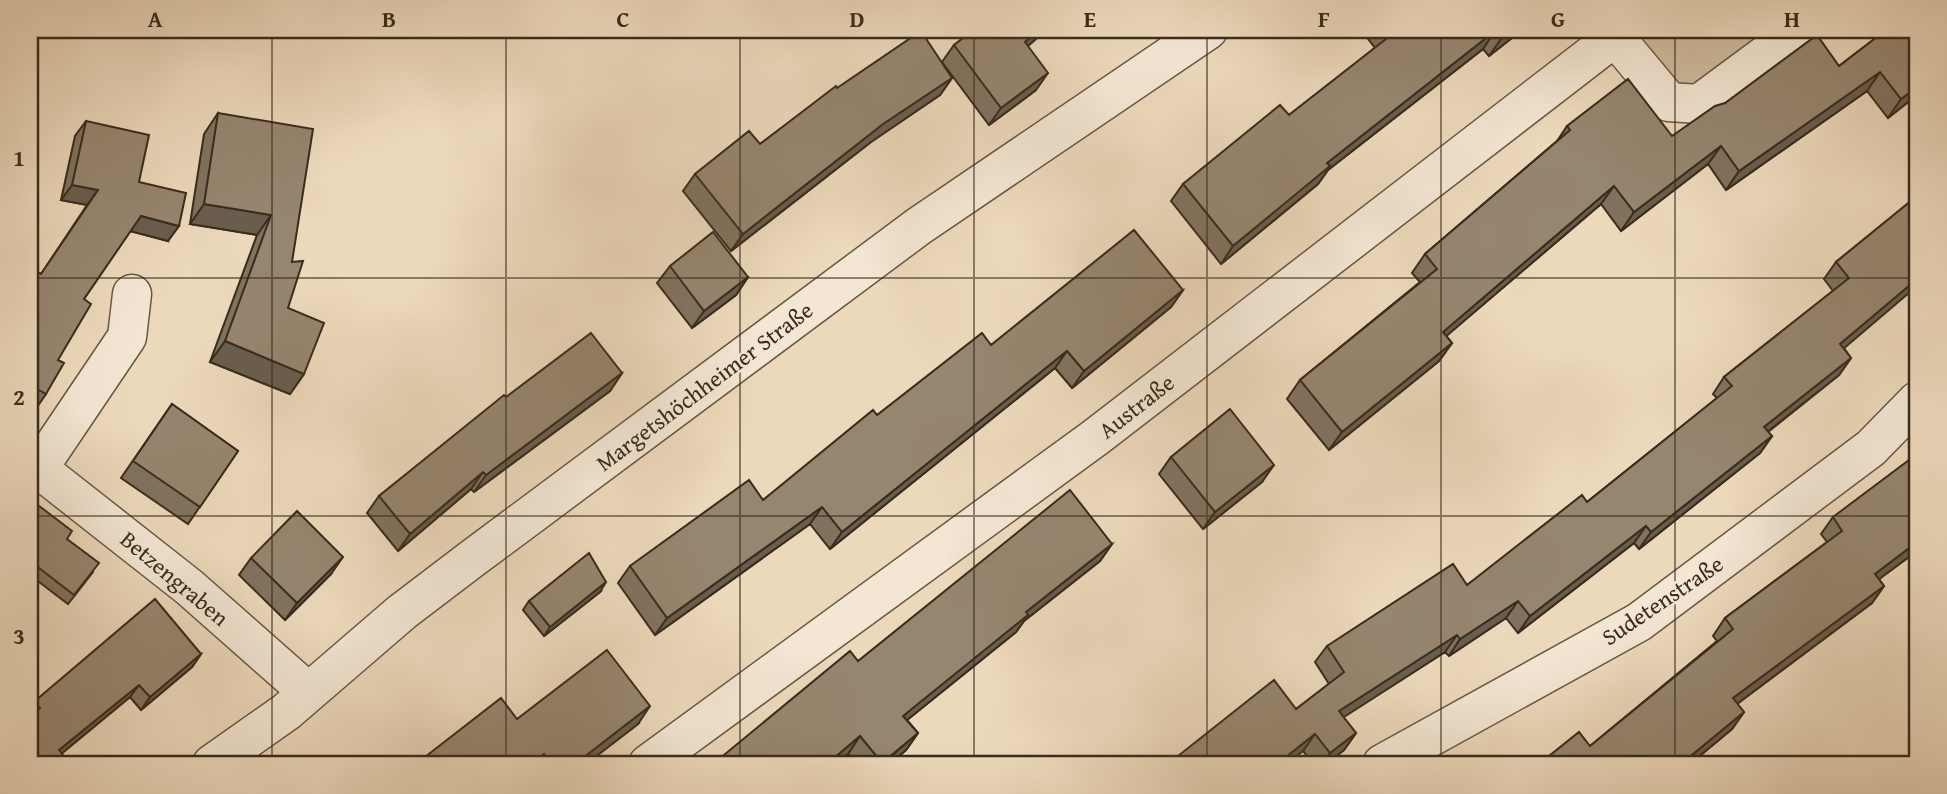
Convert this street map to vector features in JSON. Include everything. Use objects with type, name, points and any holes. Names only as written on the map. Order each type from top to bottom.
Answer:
[{"type":"street","name":"Margetshöchheimer Straße","points":[[215,763],[286,712],[402,612],[463,565],[919,226],[1208,30]]},
{"type":"street","name":"Austraße","points":[[648,764],[1096,437],[1619,33],[1669,102],[1699,104],[1799,30]]},
{"type":"street","name":"Betzengraben","points":[[132,294],[127,337],[34,466],[189,587],[308,692]]},
{"type":"street","name":"Sudetenstraße","points":[[1382,764],[1639,622],[1871,448],[1917,401]]},
{"type":"shaded area","points":[[1634,30],[1766,30],[1692,90],[1677,87]]},
{"type":"building","points":[[974,30],[1039,30],[1025,42],[1048,73],[1001,108],[954,45]]},
{"type":"building","points":[[1387,30],[1513,30],[1501,39],[1495,31],[1327,163],[1330,166],[1233,246],[1183,184],[1280,105],[1289,115],[1391,35]]},
{"type":"building","points":[[1886,30],[1917,30],[1917,87],[1901,99],[1880,72],[1739,171],[1721,146],[1634,212],[1614,186],[1443,332],[1452,343],[1342,432],[1300,380],[1437,269],[1425,254],[1570,130],[1567,126],[1628,79],[1672,136],[1715,106],[1725,103],[1817,35],[1839,66]]},
{"type":"building","points":[[921,31],[952,78],[883,124],[743,234],[695,174],[749,131],[760,144],[836,86],[837,88]]},
{"type":"building","points":[[218,113],[313,129],[292,262],[303,261],[288,308],[324,323],[304,374],[225,341],[271,215],[204,204]]},
{"type":"building","points":[[86,121],[149,135],[139,182],[186,193],[179,226],[141,216],[84,299],[91,304],[58,360],[64,363],[46,394],[30,385],[30,267],[41,274],[98,190],[72,185]]},
{"type":"building","points":[[1917,196],[1917,279],[1840,344],[1851,358],[1764,427],[1772,436],[1651,532],[1646,526],[1530,616],[1518,601],[1460,639],[1457,635],[1339,711],[1356,733],[1330,753],[1315,734],[1277,764],[1169,764],[1274,680],[1296,709],[1344,672],[1327,646],[1453,564],[1467,585],[1582,495],[1587,502],[1732,386],[1724,377],[1849,278],[1836,262]]},
{"type":"building","points":[[1134,230],[1183,290],[1084,371],[1067,351],[842,532],[822,507],[667,618],[630,566],[749,480],[763,500],[873,410],[877,415],[982,333],[991,345]]},
{"type":"building","points":[[713,232],[748,277],[704,311],[670,266]]},
{"type":"building","points":[[591,333],[622,373],[486,475],[483,472],[410,534],[379,496],[504,395],[506,397]]},
{"type":"building","points":[[172,404],[238,451],[200,507],[133,461]]},
{"type":"building","points":[[1230,409],[1274,465],[1215,512],[1171,457]]},
{"type":"building","points":[[1917,454],[1917,542],[1875,574],[1884,586],[1733,698],[1744,712],[1681,764],[1539,764],[1579,732],[1590,746],[1733,629],[1725,618],[1842,531],[1833,517]]},
{"type":"building","points":[[1070,490],[1112,544],[1026,612],[1028,615],[903,716],[918,733],[882,763],[860,736],[827,764],[713,764],[850,651],[858,661]]},
{"type":"building","points":[[30,499],[72,531],[67,539],[99,563],[74,595],[30,561]]},
{"type":"building","points":[[297,511],[343,557],[297,603],[251,558]]},
{"type":"building","points":[[589,553],[606,582],[550,627],[529,601]]},
{"type":"building","points":[[155,599],[201,654],[150,697],[139,685],[59,750],[70,764],[30,764],[30,716],[40,708],[35,701]]},
{"type":"building","points":[[607,650],[650,706],[575,764],[551,764],[544,754],[531,764],[416,764],[501,698],[517,719]]}]
